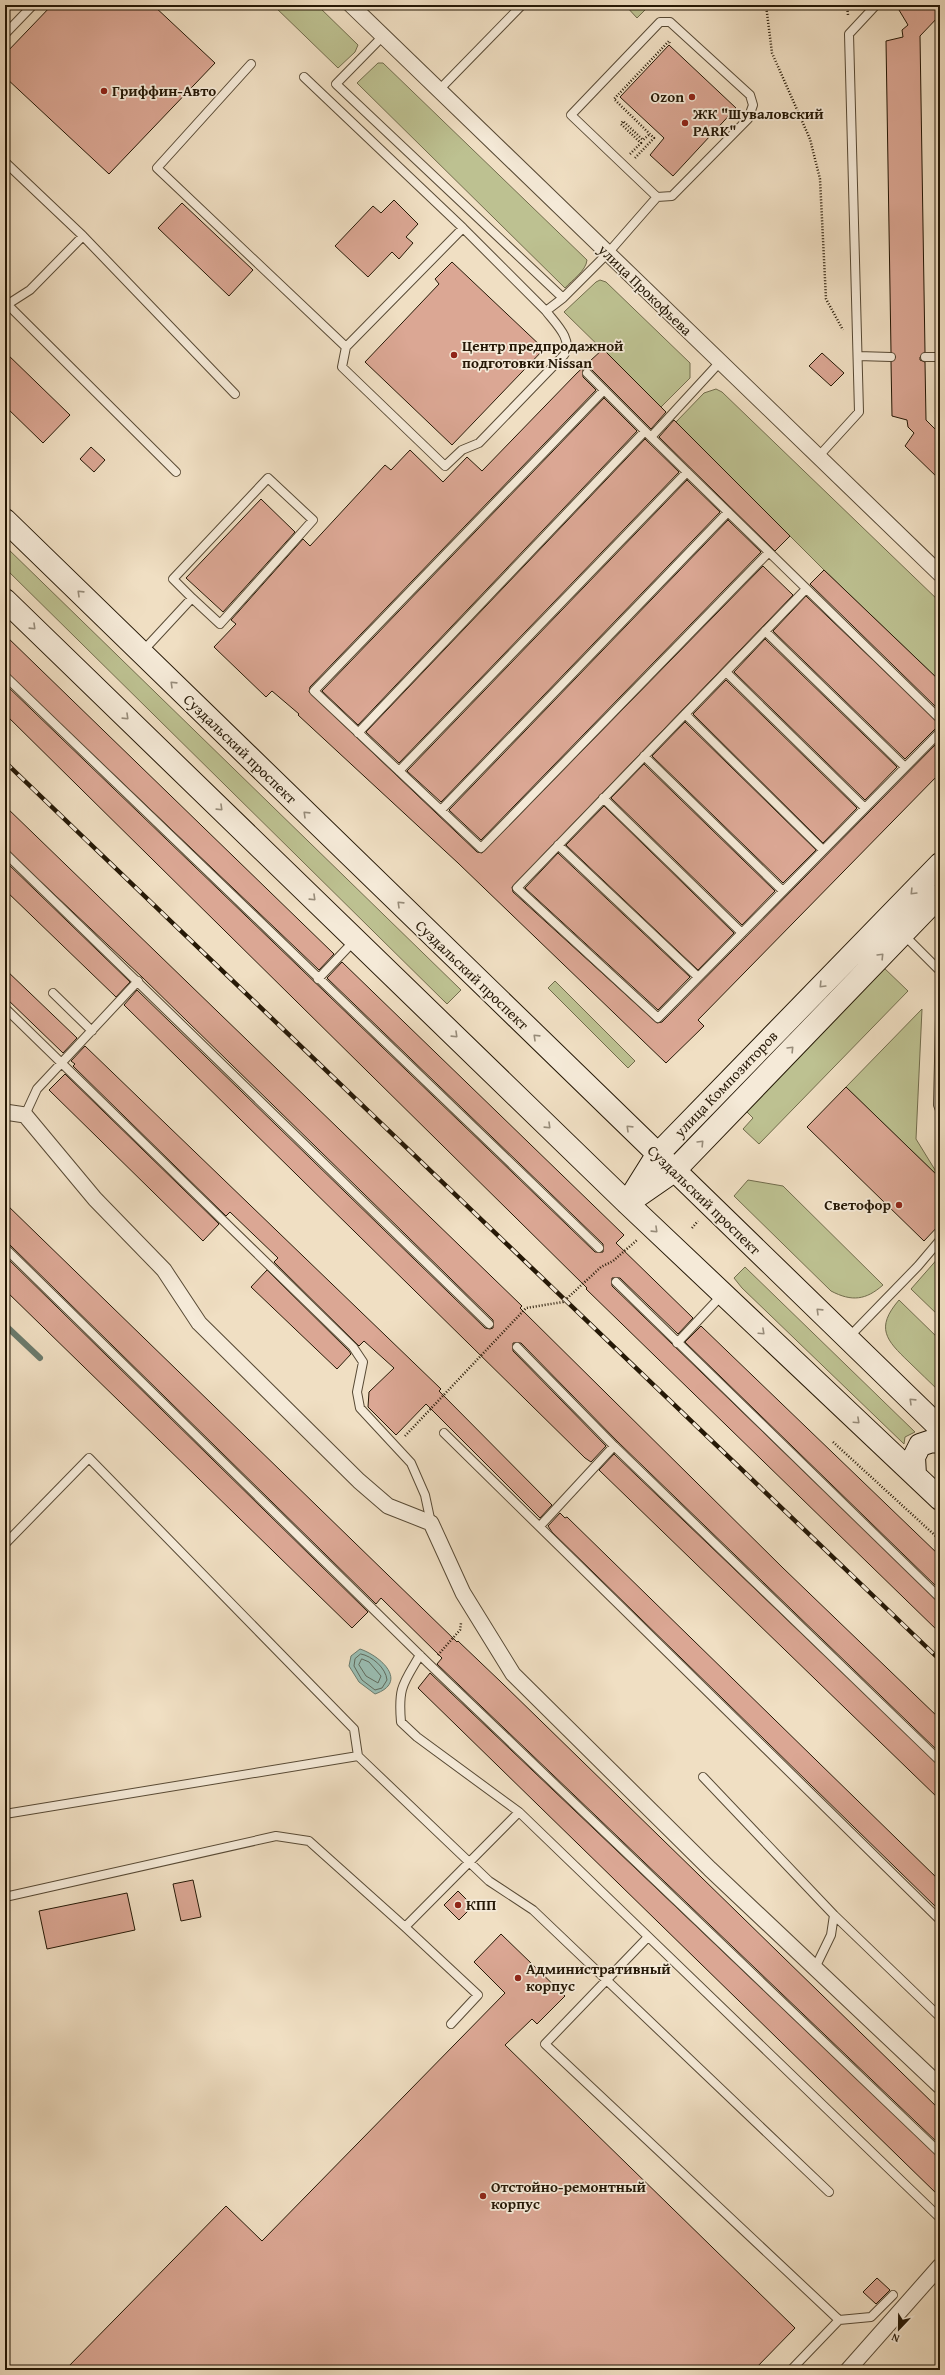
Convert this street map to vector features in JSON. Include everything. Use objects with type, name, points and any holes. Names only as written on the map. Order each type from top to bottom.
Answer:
[{"type":"main road","name":"Суздальский проспект","points":[[5,520],[657,1155],[940,1428]]},
{"type":"main road","points":[[5,600],[627,1203],[940,1499]]},
{"type":"main road","name":"улица Композиторов","points":[[627,1203],[674,1171],[895,926],[940,864]]},
{"type":"main road","name":"улица Композиторов","points":[[627,1203],[657,1155],[895,926],[940,895]]},
{"type":"main road","points":[[915,1475],[914,1457],[920,1445],[932,1441],[940,1442]]},
{"type":"street","name":"улица Прокофьева","points":[[351,5],[940,574]]},
{"type":"street","points":[[5,1112],[25,1115],[95,1200],[164,1270],[205,1328],[359,1481],[388,1506],[432,1523],[463,1593],[513,1674],[710,1869],[940,2086]]},
{"type":"street","points":[[848,2370],[940,2266]]},
{"type":"lane","points":[[5,34],[33,5]]},
{"type":"lane","points":[[439,90],[522,5]]},
{"type":"lane","points":[[818,457],[859,412],[849,34],[876,5]]},
{"type":"lane","points":[[546,311],[563,298],[608,253],[657,197],[672,196],[748,119],[753,105],[750,95],[670,22],[660,22],[571,115],[657,197]]},
{"type":"lane","points":[[383,36],[336,84],[563,298]]},
{"type":"lane","points":[[252,64],[157,168],[346,347]]},
{"type":"lane","points":[[304,77],[463,228],[546,311],[562,332],[567,343],[568,349],[564,355],[479,443],[462,450],[445,466],[342,366],[346,347],[463,228]]},
{"type":"lane","points":[[5,162],[83,236],[235,394]]},
{"type":"lane","points":[[83,236],[30,290],[6,304],[176,472]]},
{"type":"lane","points":[[858,356],[891,357]]},
{"type":"lane","points":[[925,357],[940,357]]},
{"type":"lane","points":[[358,733],[648,434],[720,362]]},
{"type":"lane","points":[[587,373],[940,719]]},
{"type":"lane","points":[[604,390],[314,691],[481,848],[768,552]]},
{"type":"lane","points":[[399,771],[687,472]]},
{"type":"lane","points":[[268,478],[313,520],[220,624],[192,598],[173,580],[268,478]]},
{"type":"lane","points":[[441,810],[728,512]]},
{"type":"lane","points":[[806,589],[517,888],[658,1018],[940,732]]},
{"type":"lane","points":[[141,653],[192,598]]},
{"type":"lane","points":[[765,631],[905,767]]},
{"type":"lane","points":[[726,672],[865,808]]},
{"type":"lane","points":[[5,676],[599,1248]]},
{"type":"lane","points":[[685,714],[824,850]]},
{"type":"lane","points":[[644,756],[783,891]]},
{"type":"lane","points":[[603,798],[742,933]]},
{"type":"lane","points":[[558,845],[698,977]]},
{"type":"lane","points":[[5,853],[489,1324]]},
{"type":"lane","points":[[895,926],[940,971]]},
{"type":"lane","points":[[318,979],[356,939]]},
{"type":"lane","points":[[25,1115],[37,1089],[138,981]]},
{"type":"lane","points":[[54,993],[92,1031]]},
{"type":"lane","points":[[5,1008],[353,1347],[363,1362],[357,1392],[360,1408],[412,1463],[425,1495],[432,1523]]},
{"type":"lane","points":[[940,1018],[938,1105],[940,1110]]},
{"type":"lane","points":[[847,1338],[918,1266],[940,1240]]},
{"type":"lane","points":[[5,1248],[429,1664],[940,2153]]},
{"type":"lane","points":[[616,1282],[940,1598]]},
{"type":"lane","points":[[677,1343],[722,1294]]},
{"type":"lane","points":[[517,1347],[614,1446],[940,1761]]},
{"type":"lane","points":[[444,1433],[940,1920]]},
{"type":"lane","points":[[540,1526],[614,1446]]},
{"type":"lane","points":[[5,1544],[89,1458],[354,1729],[358,1756],[489,1881],[533,1910],[829,2192]]},
{"type":"lane","points":[[420,1655],[403,1683],[399,1698],[401,1722],[417,1737],[519,1812],[647,1938],[940,2218]]},
{"type":"lane","points":[[5,1814],[358,1756]]},
{"type":"lane","points":[[703,1777],[834,1915],[940,2017]]},
{"type":"lane","points":[[406,1927],[469,1861],[519,1812]]},
{"type":"lane","points":[[5,1896],[276,1836],[309,1841],[406,1927],[478,1995],[451,2024]]},
{"type":"lane","points":[[815,1968],[831,1935],[834,1915]]},
{"type":"lane","points":[[647,1938],[545,2044],[839,2320]]},
{"type":"lane","points":[[791,2370],[839,2320],[872,2318],[893,2295]]},
{"type":"path","points":[[766,5],[772,53],[810,139],[820,179],[826,299],[858,356]]},
{"type":"path","points":[[640,152],[654,138],[614,99],[669,42],[675,47]]},
{"type":"path","points":[[636,148],[641,143],[621,124],[624,121],[644,140],[650,134]]},
{"type":"path","points":[[692,1228],[698,1221]]},
{"type":"path","points":[[832,1442],[940,1540]]},
{"type":"path","points":[[429,1664],[460,1630],[463,1593]]},
{"type":"green space","points":[[273,5],[317,5],[358,45],[355,52],[338,68]]},
{"type":"green space","points":[[625,5],[650,5],[637,18]]},
{"type":"green space","points":[[378,63],[383,63],[587,260],[581,272],[565,288],[357,83]]},
{"type":"green space","points":[[600,280],[606,282],[690,363],[690,378],[661,407],[564,312]]},
{"type":"green space","points":[[716,389],[722,392],[940,602],[940,681],[824,570],[676,422],[704,393]]},
{"type":"green space","points":[[5,546],[461,990],[447,1004],[5,568]]},
{"type":"green space","points":[[882,966],[908,991],[759,1144],[743,1129],[753,1118],[744,1109]]},
{"type":"green space","points":[[555,981],[635,1061],[628,1068],[548,988]]},
{"type":"green space","points":[[922,1009],[916,1139],[940,1178],[846,1087]]},
{"type":"green space","points":[[748,1180],[783,1186],[883,1285],[871,1294],[858,1298],[846,1297],[831,1291],[734,1196]]},
{"type":"green space","points":[[940,1256],[940,1317],[911,1289]]},
{"type":"green space","points":[[745,1267],[915,1432],[905,1437],[904,1444],[742,1288],[734,1278]]},
{"type":"green space","points":[[899,1300],[940,1340],[940,1392],[894,1347],[889,1340],[886,1333],[887,1318]]},
{"type":"water","points":[[360,1649],[368,1652],[383,1663],[391,1676],[390,1683],[385,1689],[375,1694],[359,1682],[349,1666],[351,1656]]},
{"type":"building","name":"Гриффин-Авто","points":[[52,5],[153,5],[215,63],[109,174],[5,77],[5,54]]},
{"type":"building","points":[[896,5],[940,5],[940,15],[920,36],[925,352],[920,357],[920,360],[925,362],[926,420],[940,434],[940,480],[905,446],[914,433],[908,427],[907,420],[892,416],[891,362],[896,357],[891,352],[886,41],[903,37],[902,30],[908,25]]},
{"type":"building","name":"ЖК \"Шуваловский PARK\"","points":[[669,45],[736,108],[673,176],[650,155],[664,138],[620,97]]},
{"type":"building","points":[[394,200],[418,224],[406,237],[413,243],[399,259],[392,252],[368,277],[335,246],[373,206],[381,213]]},
{"type":"building","points":[[182,203],[253,270],[229,296],[158,228]]},
{"type":"building","name":"Центр предпродажной подготовки Nissan","points":[[452,262],[544,349],[452,445],[365,362],[439,284],[435,279]]},
{"type":"building","points":[[603,349],[666,412],[651,429],[591,369],[583,369],[583,377],[596,390],[310,687],[309,692],[477,852],[482,853],[763,566],[793,595],[512,887],[513,892],[657,1023],[662,1022],[940,740],[940,773],[698,1020],[704,1026],[666,1063],[458,863],[298,715],[299,714],[272,691],[266,697],[214,647],[236,624],[231,620],[303,539],[310,546],[385,465],[391,470],[410,450],[443,482],[467,457],[482,471],[577,373]]},
{"type":"building","points":[[5,352],[70,415],[43,443],[5,406]]},
{"type":"building","points":[[822,353],[844,373],[831,386],[809,366]]},
{"type":"building","points":[[604,398],[637,431],[358,725],[322,691]]},
{"type":"building","points":[[674,420],[790,536],[775,551],[659,437]]},
{"type":"building","points":[[645,439],[679,472],[399,763],[366,732]]},
{"type":"building","points":[[91,447],[105,460],[94,472],[80,459]]},
{"type":"building","points":[[687,480],[720,512],[441,802],[407,771]]},
{"type":"building","points":[[261,499],[295,532],[223,612],[186,578]]},
{"type":"building","points":[[728,520],[761,552],[481,840],[449,810]]},
{"type":"building","points":[[824,570],[940,681],[940,711],[810,584]]},
{"type":"building","points":[[806,596],[940,724],[905,759],[773,631]]},
{"type":"building","points":[[5,635],[334,954],[319,970],[5,671]]},
{"type":"building","points":[[765,639],[897,767],[865,800],[734,672]]},
{"type":"building","points":[[726,680],[857,808],[823,843],[693,714]]},
{"type":"building","points":[[5,684],[595,1252],[603,1252],[603,1244],[327,978],[342,962],[624,1235],[616,1243],[693,1318],[678,1334],[620,1278],[612,1278],[612,1286],[940,1603],[940,1633],[586,1289],[587,1288],[5,714]]},
{"type":"building","points":[[685,722],[816,850],[783,883],[652,756]]},
{"type":"building","points":[[644,764],[775,891],[742,925],[611,798]]},
{"type":"building","points":[[5,806],[522,1306],[520,1308],[783,1568],[940,1719],[940,1753],[618,1442],[521,1343],[513,1343],[513,1351],[606,1446],[591,1462],[585,1458],[124,1005],[137,990],[485,1328],[493,1328],[493,1320],[142,977],[5,848]]},
{"type":"building","points":[[604,806],[734,933],[698,970],[566,845]]},
{"type":"building","points":[[558,853],[690,977],[658,1010],[525,888]]},
{"type":"building","points":[[5,861],[130,982],[116,997],[5,890]]},
{"type":"building","points":[[5,969],[77,1038],[63,1053],[5,997]]},
{"type":"building","points":[[85,1046],[441,1389],[439,1391],[552,1505],[540,1518],[426,1404],[396,1435],[368,1407],[369,1392],[394,1368],[364,1341],[359,1346],[274,1262],[278,1258],[230,1212],[226,1216],[73,1066],[75,1064],[71,1061]]},
{"type":"building","points":[[65,1074],[219,1224],[203,1241],[49,1090]]},
{"type":"building","points":[[846,1087],[940,1178],[940,1224],[924,1241],[807,1127]]},
{"type":"building","points":[[5,1203],[457,1642],[458,1641],[501,1682],[940,2110],[940,2145],[437,1664],[442,1658],[381,1598],[376,1604],[9,1244],[5,1243]]},
{"type":"building","points":[[5,1256],[368,1612],[352,1628],[5,1290]]},
{"type":"building","points":[[267,1270],[349,1351],[351,1354],[337,1369],[251,1287]]},
{"type":"building","points":[[701,1326],[940,1556],[940,1590],[685,1342]]},
{"type":"building","points":[[614,1454],[940,1766],[940,1800],[599,1470]]},
{"type":"building","points":[[560,1513],[565,1518],[567,1517],[940,1881],[940,1911],[552,1532],[548,1526]]},
{"type":"building","points":[[430,1673],[940,2158],[940,2197],[418,1688]]},
{"type":"building","points":[[193,1880],[201,1917],[181,1921],[173,1884]]},
{"type":"building","name":"КПП","points":[[458,1891],[473,1906],[459,1920],[444,1905]]},
{"type":"building","points":[[127,1893],[135,1930],[47,1949],[39,1911]]},
{"type":"building","name":"Отстойно-ремонтный корпус","points":[[501,1934],[565,1996],[537,2024],[532,2019],[505,2045],[795,2328],[754,2370],[65,2370],[226,2206],[262,2241],[505,1993],[474,1962]]},
{"type":"building","points":[[877,2278],[890,2290],[876,2304],[863,2292]]},
{"type":"waterway","points":[[5,1325],[40,1358]]},
{"type":"railway","points":[[5,762],[940,1660]]},
{"type":"place","name":"Гриффин-Авто","points":[[104,91]]},
{"type":"place","name":"Ozon","points":[[692,97]]},
{"type":"place","name":"ЖК \"Шуваловский PARK\"","points":[[685,123]]},
{"type":"place","name":"Центр предпродажной подготовки Nissan","points":[[454,355]]},
{"type":"place","name":"Светофор","points":[[899,1205]]},
{"type":"place","name":"КПП","points":[[458,1905]]},
{"type":"place","name":"Административный корпус","points":[[518,1978]]},
{"type":"place","name":"Отстойно-ремонтный корпус","points":[[483,2196]]}]
